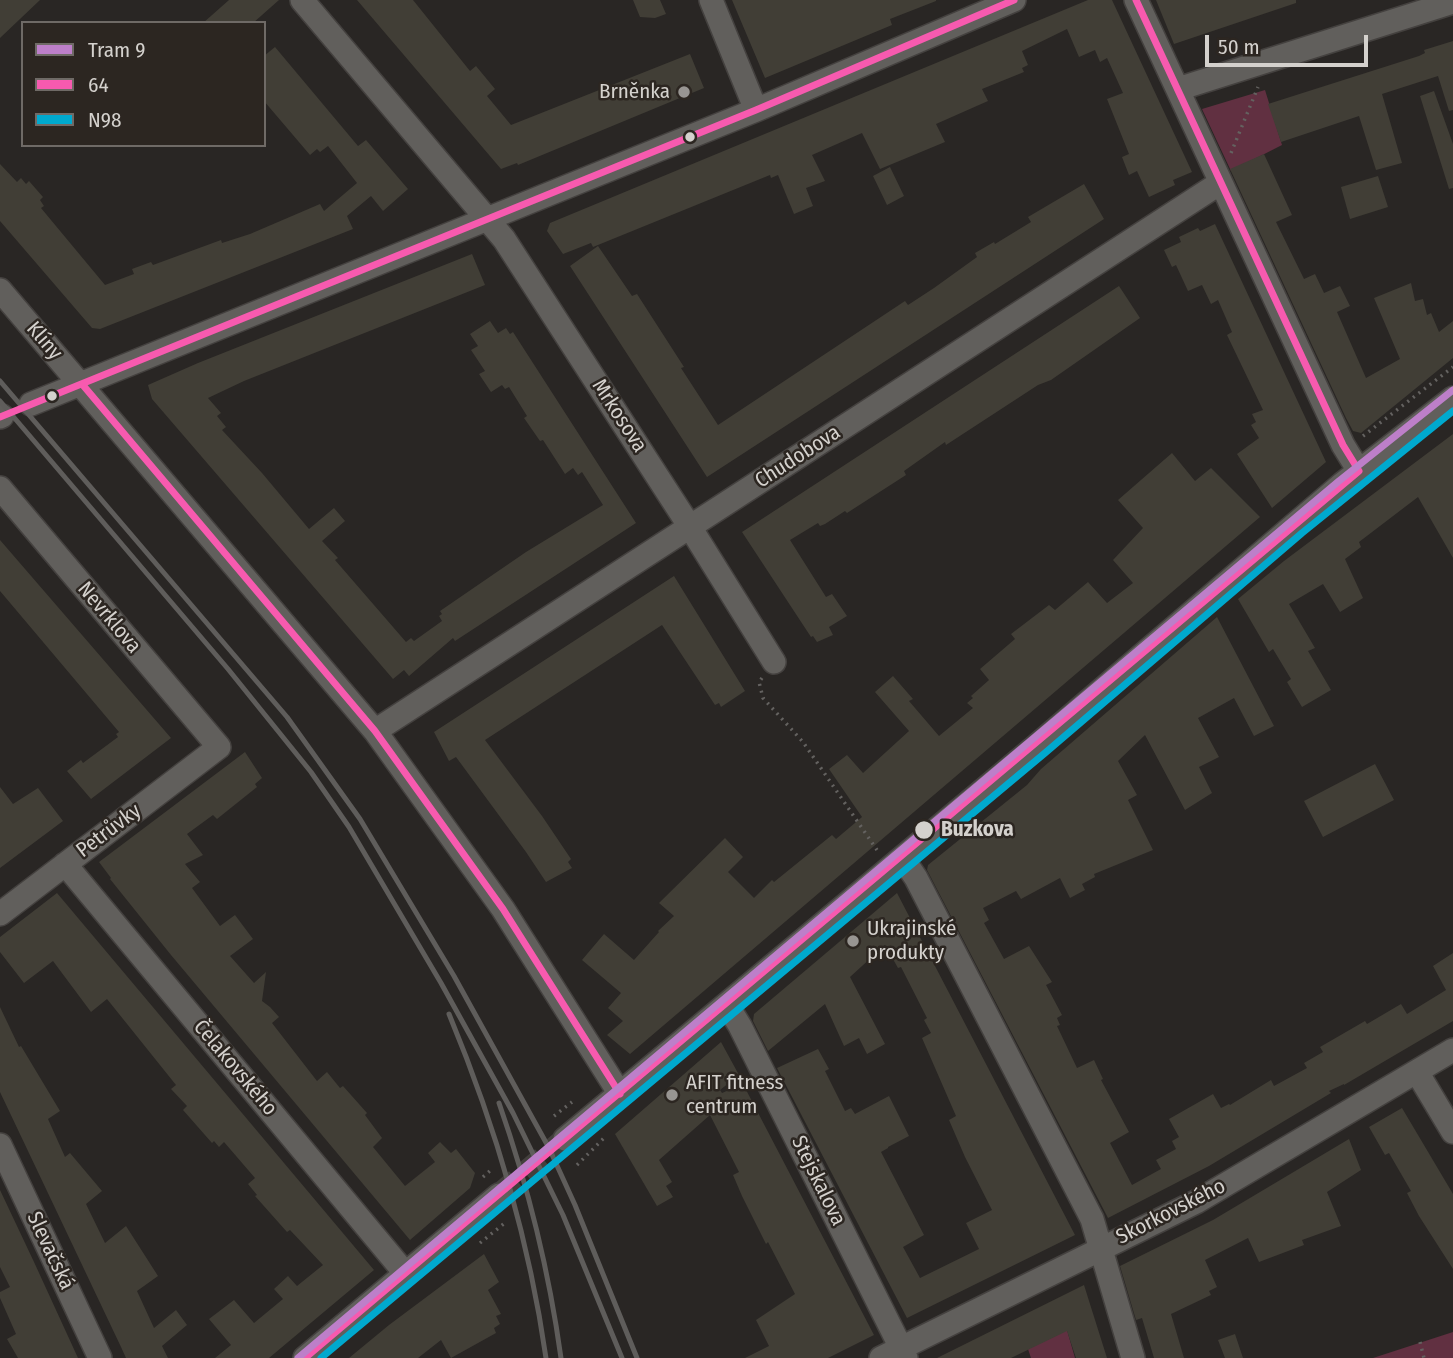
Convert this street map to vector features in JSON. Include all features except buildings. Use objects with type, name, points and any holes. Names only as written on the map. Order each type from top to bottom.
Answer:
[{"type":"street","name":"Mrkosova","points":[[302,0],[471,202],[489,219],[690,527],[774,662]]},
{"type":"street","points":[[711,0],[756,110]]},
{"type":"street","points":[[32,404],[756,110],[1014,0]]},
{"type":"street","points":[[1136,0],[1343,445],[1359,471]]},
{"type":"street","points":[[1178,89],[1453,2]]},
{"type":"street","name":"Chudobova","points":[[375,731],[1220,183]]},
{"type":"street","name":"Klíny","points":[[0,290],[375,731],[503,909],[620,1094]]},
{"type":"street","points":[[565,1139],[903,859],[1359,471],[1453,398]]},
{"type":"street","name":"Nevrklova","points":[[0,488],[219,747]]},
{"type":"street","name":"Petrůvky","points":[[0,914],[219,747]]},
{"type":"street","points":[[903,859],[916,878],[1086,1207],[1101,1248],[1133,1358]]},
{"type":"street","name":"Čelakovského","points":[[65,864],[405,1273]]},
{"type":"street","name":"Stejskalova","points":[[727,1005],[740,1026],[896,1355]]},
{"type":"street","name":"Skorkovského","points":[[896,1355],[1101,1248],[1196,1202],[1453,1050]]},
{"type":"street","points":[[1417,1072],[1453,1132]]},
{"type":"street","name":"Slevačská","points":[[0,1145],[100,1358]]},
{"type":"street","points":[[305,1358],[499,1195]]},
{"type":"path","points":[[1230,155],[1258,87]]},
{"type":"path","points":[[774,662],[759,682],[762,698],[803,742],[877,851]]},
{"type":"path","points":[[1420,1342],[1424,1358]]},
{"type":"shaded area","points":[[1265,90],[1282,145],[1231,171],[1202,109]]},
{"type":"shaded area","points":[[1067,1330],[1075,1358],[1031,1358],[1028,1349]]},
{"type":"shaded area","points":[[1453,1332],[1453,1358],[1373,1358]]},
{"type":"tunnel","points":[[499,1195],[565,1139]]},
{"type":"railway","points":[[0,381],[287,717],[360,819],[454,976],[549,1148],[637,1358]]},
{"type":"railway","points":[[0,401],[228,669],[311,772],[349,827],[441,983],[513,1113],[563,1215],[622,1358]]},
{"type":"railway","points":[[449,1014],[481,1098],[508,1183],[530,1270],[546,1358]]},
{"type":"railway","points":[[499,1103],[536,1229],[561,1358]]},
{"type":"tram line","name":"9","points":[[298,1358],[1339,481],[1453,390]]},
{"type":"transit line","name":"64","points":[[0,417],[756,110],[1014,0]]},
{"type":"transit line","name":"64","points":[[305,1358],[1359,471],[1343,445],[1136,0]]},
{"type":"transit line","name":"64","points":[[82,384],[375,731],[503,909],[620,1094]]},
{"type":"transit line","name":"N98","points":[[321,1358],[1045,753],[1302,533],[1453,411]]},
{"type":"place","name":"Brněnka","points":[[684,92]]},
{"type":"place","name":"Buzkova","points":[[924,830]]},
{"type":"place","name":"Ukrajinské produkty","points":[[853,941]]},
{"type":"place","name":"AFIT fitness centrum","points":[[672,1095]]}]
